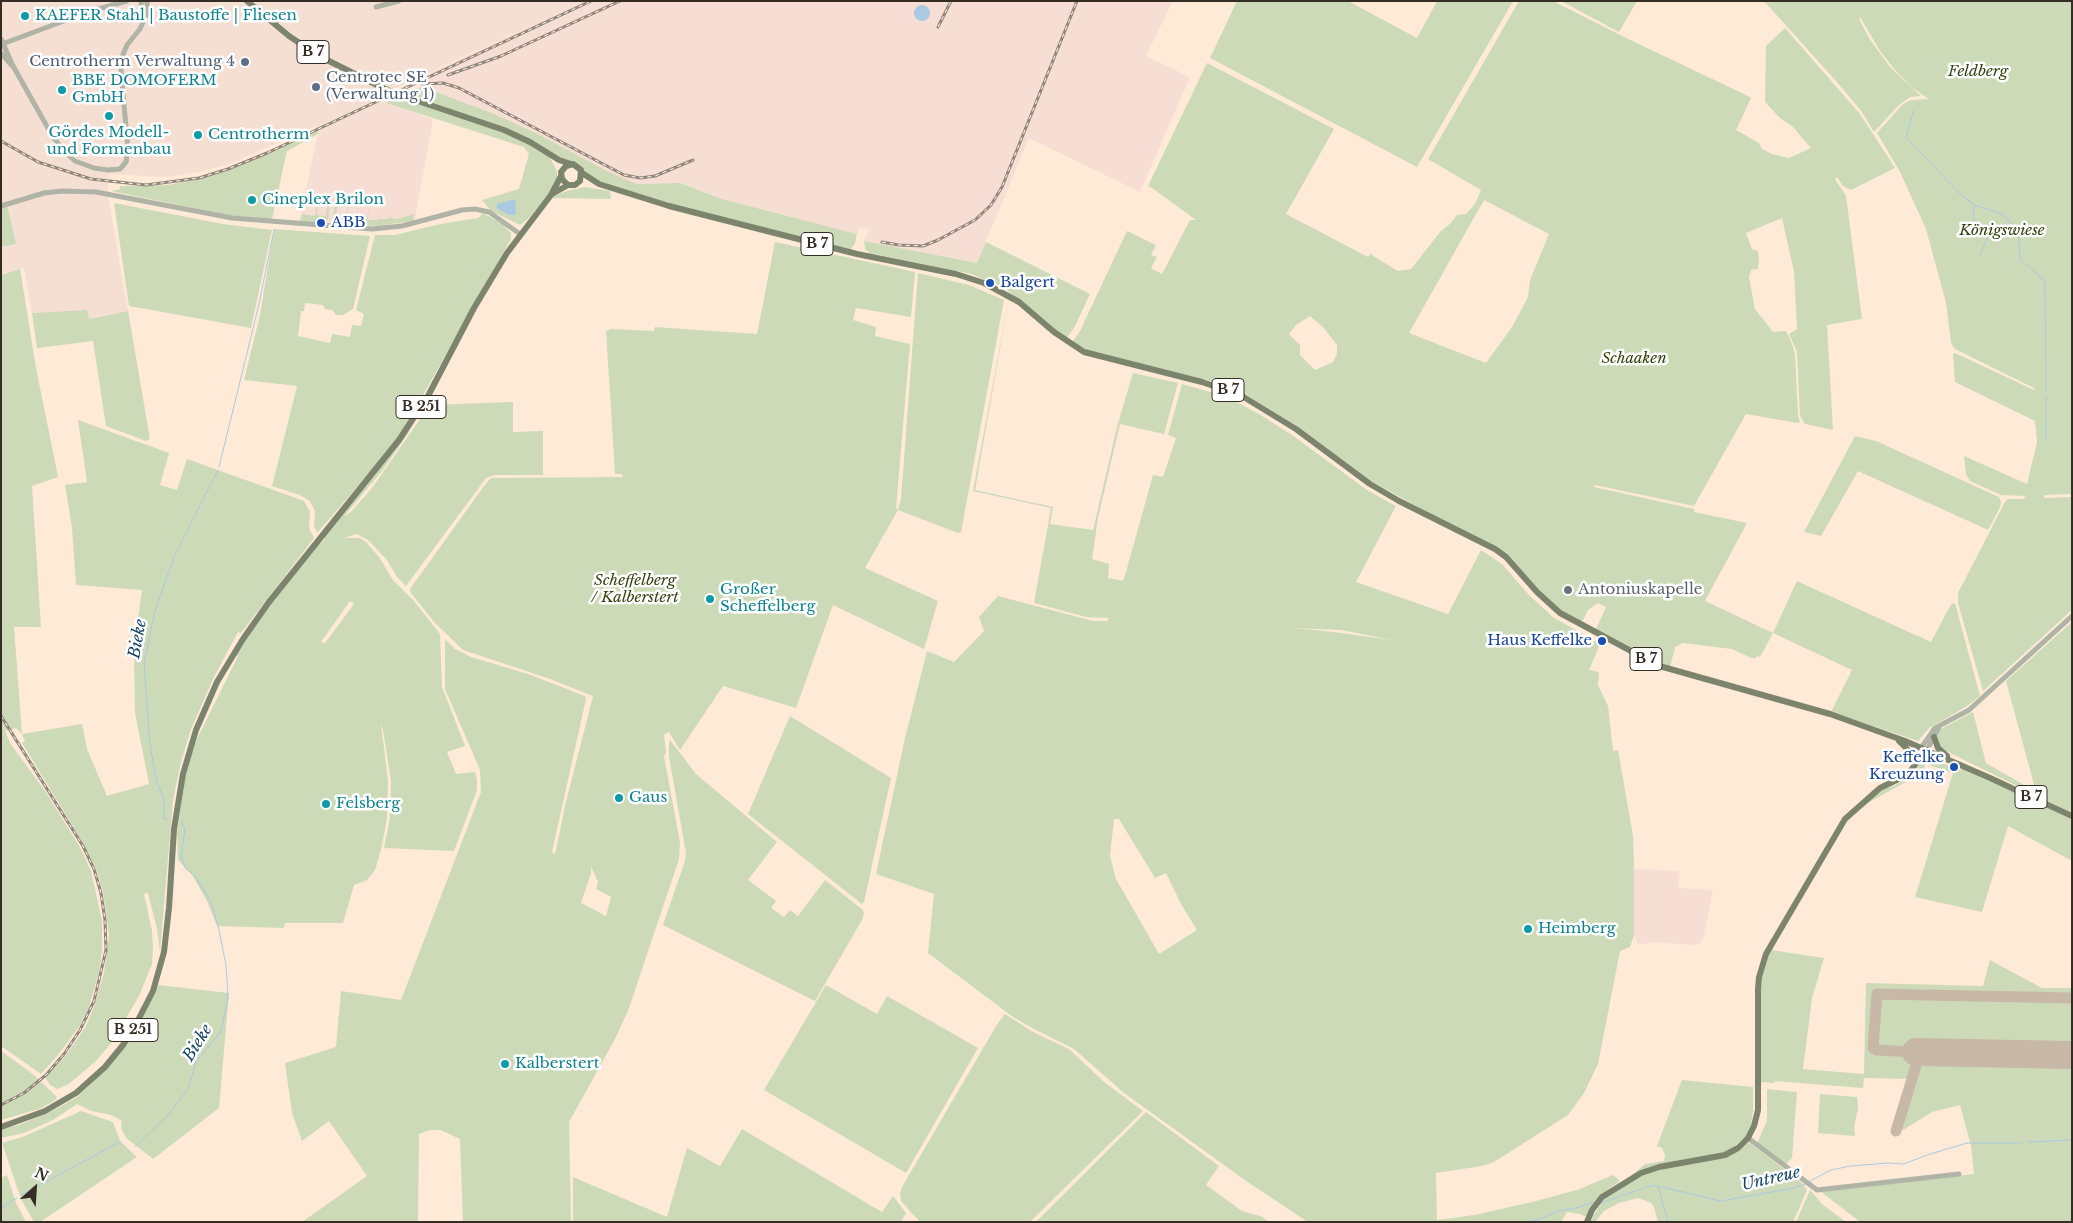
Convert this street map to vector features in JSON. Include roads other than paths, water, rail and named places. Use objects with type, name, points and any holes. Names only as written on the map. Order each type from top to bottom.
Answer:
[{"type":"main road","name":"B 7","points":[[247,2],[289,36],[319,56],[385,89],[494,126],[530,142],[553,156],[578,166],[582,173],[599,184]]},
{"type":"main road","points":[[553,156],[563,182],[568,185]]},
{"type":"main road","points":[[561,174],[564,167],[571,164]]},
{"type":"main road","points":[[578,183],[582,173]]},
{"type":"main road","name":"B 251","points":[[1,1127],[29,1118],[76,1093],[98,1073],[123,1045],[147,1005],[158,975],[167,932],[177,799],[190,748],[202,714],[227,664],[249,629],[309,552],[381,466],[410,424],[486,288],[520,234],[551,195],[561,174]]},
{"type":"main road","name":"B 7","points":[[568,185],[578,183],[599,184],[679,209],[857,254],[956,274],[984,283],[1019,302],[1054,332],[1084,352],[1202,382],[1242,396],[1296,429],[1370,484],[1399,501],[1495,549],[1506,557],[1537,592],[1560,613],[1648,660],[1663,667],[1830,714],[1896,738],[1952,760],[2072,816]]},
{"type":"main road","name":"B 251","points":[[551,195],[568,185]]},
{"type":"main road","name":"B 7","points":[[1934,737],[1938,748],[1952,760]]},
{"type":"main road","name":"B 7","points":[[1896,738],[1909,750],[1915,760]]},
{"type":"main road","points":[[1911,771],[1915,760],[1924,749]]},
{"type":"main road","points":[[1588,1222],[1598,1202],[1612,1190],[1647,1170],[1725,1155],[1738,1148],[1748,1138],[1754,1126],[1758,1110],[1757,998],[1759,977],[1764,959],[1845,818],[1880,788],[1904,778],[1911,771],[1924,749]]},
{"type":"street","points":[[127,1],[84,13],[2,43],[53,137],[70,157],[94,168],[120,169],[126,162],[128,149],[121,71],[122,57],[127,45],[138,33],[147,13],[148,1]]},
{"type":"street","points":[[141,1],[142,24]]},
{"type":"street","points":[[376,7],[399,1]]},
{"type":"street","points":[[1,53],[13,66]]},
{"type":"street","points":[[1,206],[44,193],[96,192],[232,218],[372,229],[402,226],[462,210],[475,209],[489,212],[520,234]]},
{"type":"street","points":[[1924,749],[1933,730],[1969,710],[2072,616]]},
{"type":"street","points":[[1924,749],[1934,737],[1941,724]]},
{"type":"street","points":[[1748,1138],[1817,1190],[1959,1174]]},
{"type":"water","points":[[919,5],[925,5],[930,10],[928,19],[919,21],[914,16],[914,10]]},
{"type":"water","points":[[515,199],[515,215],[509,215],[497,208],[497,204]]},
{"type":"waterway","points":[[1914,110],[1906,137],[1957,191],[1974,205],[2002,214],[2018,230],[2020,259],[2045,281],[2046,390]]},
{"type":"waterway","points":[[1974,206],[1973,218],[1989,235],[1980,255]]},
{"type":"waterway","name":"Bieke","points":[[219,467],[259,304],[274,230]]},
{"type":"waterway","points":[[2046,396],[2046,441]]},
{"type":"waterway","name":"Bieke","points":[[168,819],[164,819],[164,799],[157,783],[150,745],[144,663],[155,611],[174,557],[218,470]]},
{"type":"waterway","name":"Bieke","points":[[135,1147],[168,1115],[188,1089],[196,1062],[221,1031],[228,997],[226,965],[218,925],[210,900],[194,875],[185,868],[181,856],[185,829],[181,822]]},
{"type":"waterway","name":"Untreue","points":[[2029,1142],[2072,1140]]},
{"type":"waterway","name":"Bieke","points":[[21,1195],[120,1142]]},
{"type":"waterway","name":"Untreue","points":[[1810,1181],[1831,1170],[1850,1166],[1888,1163],[1904,1164],[1967,1143],[2022,1143]]},
{"type":"waterway","name":"Untreue","points":[[1601,1203],[1653,1185],[1721,1201],[1794,1188],[1805,1184]]},
{"type":"waterway","points":[[1658,1186],[1668,1222]]},
{"type":"waterway","name":"Bieke","points":[[1,1208],[17,1198]]},
{"type":"waterway","name":"Untreue","points":[[1527,1222],[1594,1202]]},
{"type":"railway","points":[[1,141],[38,162],[91,179],[146,185],[199,178],[228,169],[267,153],[591,1]]},
{"type":"railway","points":[[448,75],[501,56],[620,1]]},
{"type":"railway","points":[[938,27],[951,1]]},
{"type":"railway","points":[[882,242],[923,246],[975,220],[991,205],[1002,187],[1077,1]]},
{"type":"railway","points":[[422,84],[443,83],[459,88],[624,175],[640,178],[655,176],[693,160]]},
{"type":"railway","points":[[1,716],[83,846],[94,869],[101,893],[105,920],[106,950],[94,1001],[80,1030],[64,1054],[46,1075],[24,1093],[1,1105]]},
{"type":"place","name":"KAEFER Stahl | Baustoffe | Fliesen","points":[[25,16]]},
{"type":"place","name":"Centrotherm Verwaltung 4","points":[[245,62]]},
{"type":"place","name":"Centrotec SE (Verwaltung 1)","points":[[316,87]]},
{"type":"place","name":"BBE DOMOFERM GmbH","points":[[62,90]]},
{"type":"place","name":"Gördes Modell- und Formenbau","points":[[109,116]]},
{"type":"place","name":"Centrotherm","points":[[198,135]]},
{"type":"place","name":"Cineplex Brilon","points":[[252,200]]},
{"type":"place","name":"ABB","points":[[321,223]]},
{"type":"place","name":"Balgert","points":[[990,283]]},
{"type":"place","name":"Antoniuskapelle","points":[[1568,590]]},
{"type":"place","name":"Großer Scheffelberg","points":[[710,599]]},
{"type":"place","name":"Haus Keffelke","points":[[1602,641]]},
{"type":"place","name":"Keffelke Kreuzung","points":[[1954,767]]},
{"type":"place","name":"Gaus","points":[[619,798]]},
{"type":"place","name":"Felsberg","points":[[326,804]]},
{"type":"place","name":"Heimberg","points":[[1528,929]]},
{"type":"place","name":"Kalberstert","points":[[505,1064]]},
{"type":"park label","name":"Feldberg","points":[[1978,72]]},
{"type":"park label","name":"Königswiese","points":[[2002,231]]},
{"type":"park label","name":"Schaaken","points":[[1634,359]]},
{"type":"park label","name":"Scheffelberg / Kalberstert","points":[[635,590]]}]
